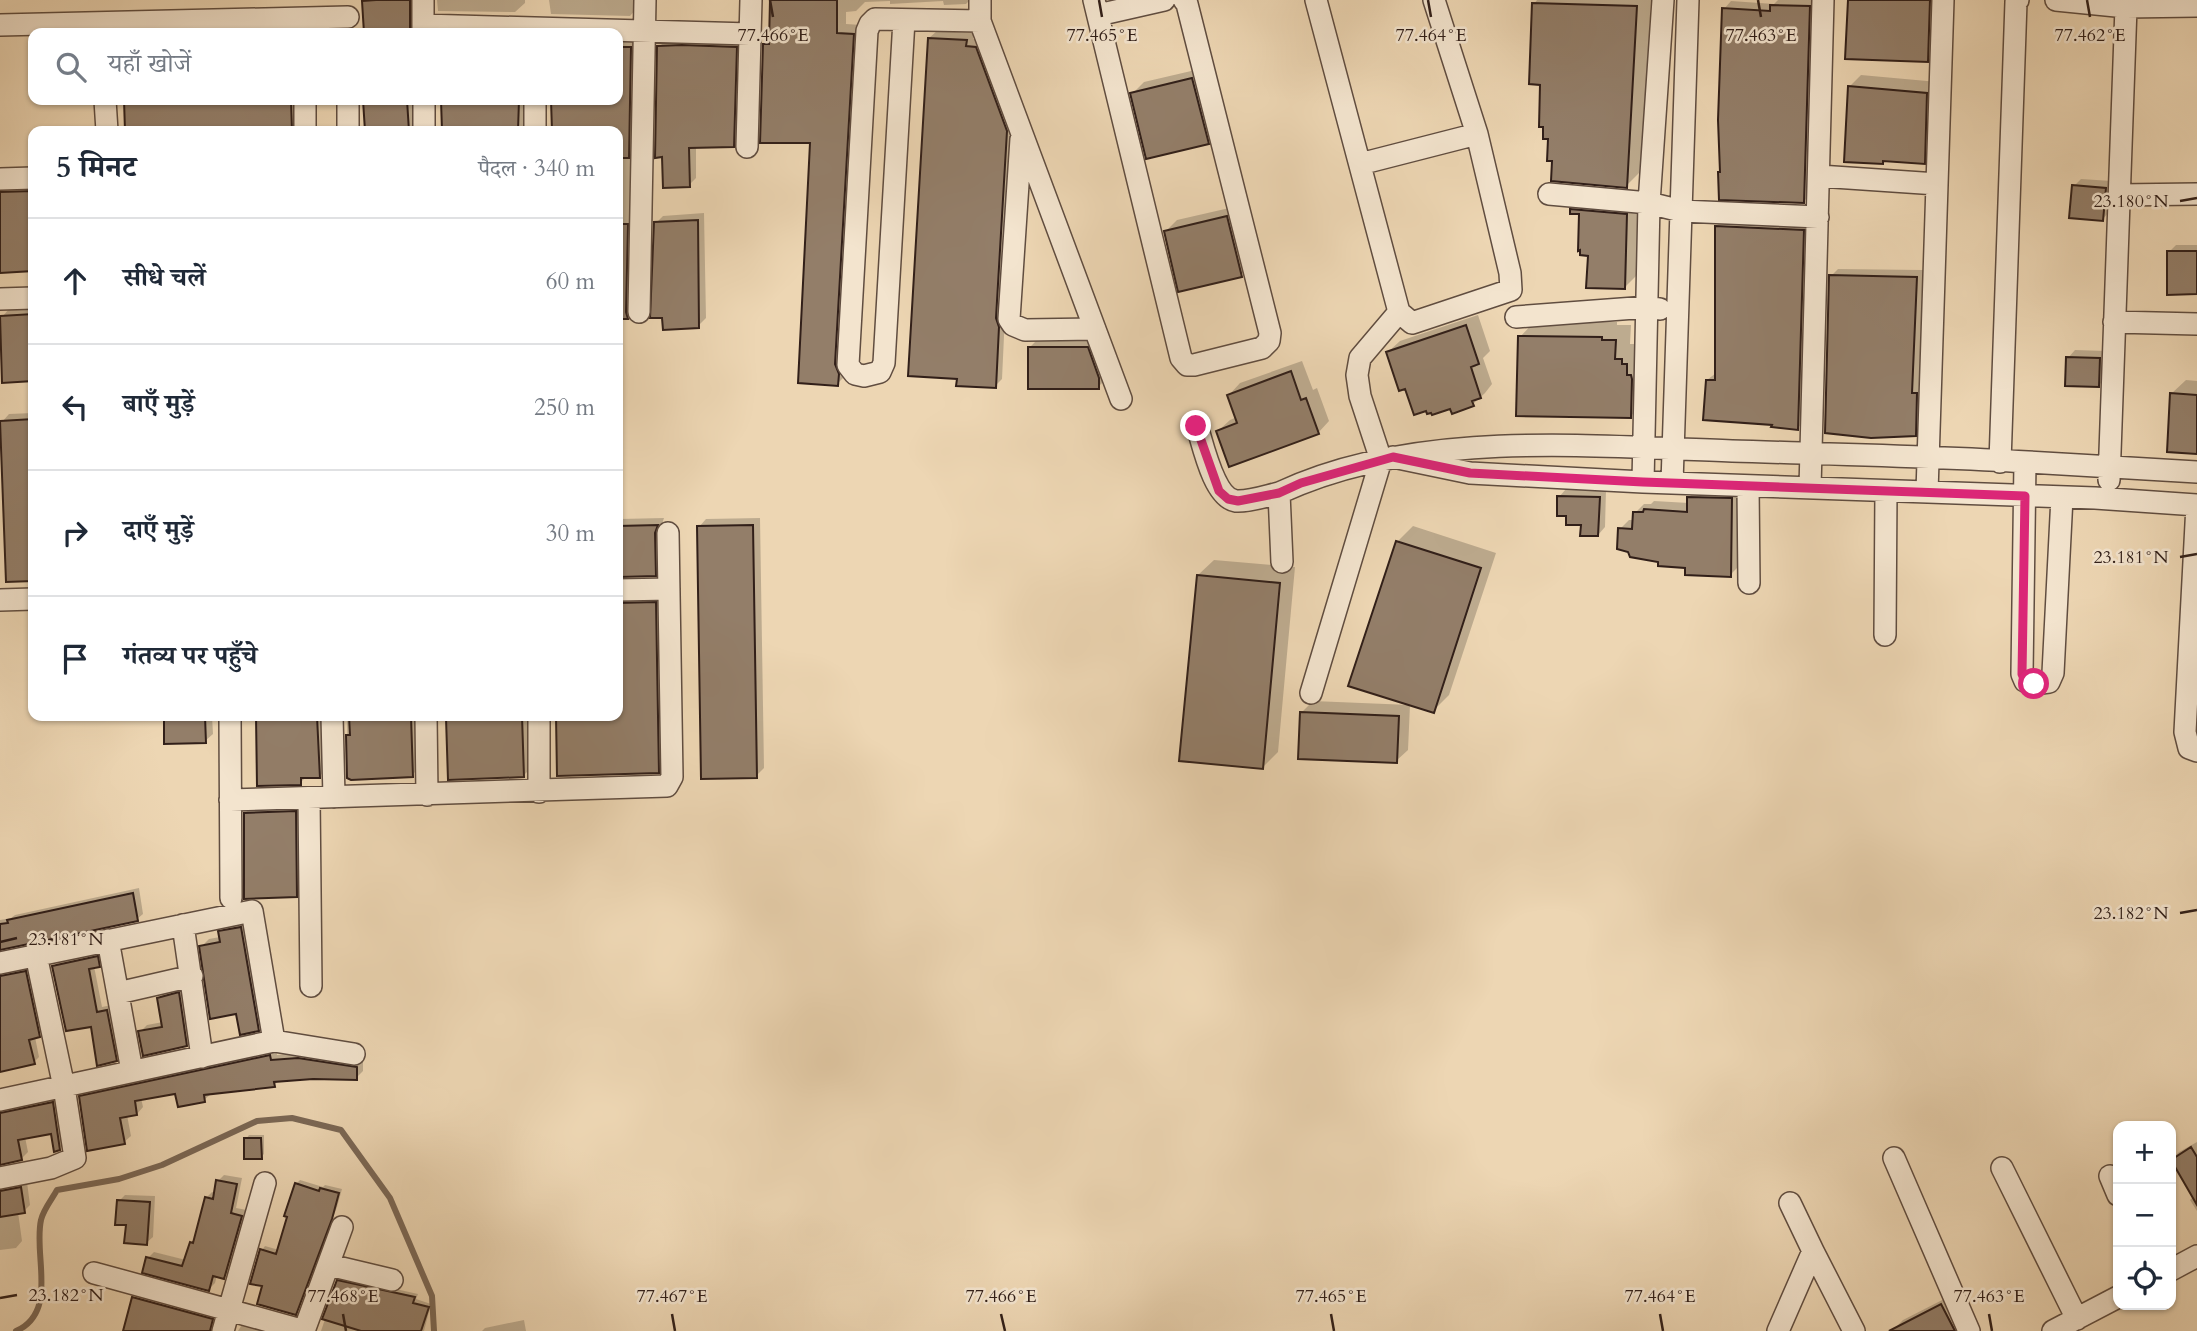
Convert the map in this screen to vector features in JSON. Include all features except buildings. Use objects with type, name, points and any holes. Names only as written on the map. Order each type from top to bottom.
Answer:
[{"type":"street","points":[[423,0],[423,28]]},
{"type":"street","points":[[639,312],[645,0]]},
{"type":"street","points":[[747,147],[751,0]]},
{"type":"street","points":[[1164,0],[1096,8],[1181,358],[1187,365],[1194,365],[1262,348],[1269,341],[1270,333],[1184,0]]},
{"type":"street","points":[[1316,0],[1399,312],[1412,323],[1511,290],[1510,273],[1477,134],[1434,0]]},
{"type":"street","points":[[1643,482],[1649,203],[1663,0]]},
{"type":"street","points":[[1672,483],[1688,0]]},
{"type":"street","points":[[1810,488],[1823,0]]},
{"type":"street","points":[[1927,492],[1943,0]]},
{"type":"street","points":[[2000,462],[2018,0]]},
{"type":"street","points":[[2056,0],[2126,7],[2197,6]]},
{"type":"street","points":[[2108,499],[2126,7]]},
{"type":"street","points":[[904,20],[884,363],[880,372],[864,376],[855,374],[848,365],[867,32],[875,19],[904,20],[980,10],[1021,131],[1121,399]]},
{"type":"street","points":[[0,25],[348,17]]},
{"type":"street","points":[[623,31],[750,34]]},
{"type":"street","points":[[105,105],[107,126]]},
{"type":"street","points":[[305,126],[306,105]]},
{"type":"street","points":[[348,105],[348,126]]},
{"type":"street","points":[[424,105],[424,126]]},
{"type":"street","points":[[535,105],[535,126]]},
{"type":"street","points":[[1656,107],[1684,107]]},
{"type":"street","points":[[1021,131],[1009,319],[1013,325],[1025,330],[1095,329]]},
{"type":"street","points":[[1360,164],[1477,134]]},
{"type":"street","points":[[1819,176],[1937,184]]},
{"type":"street","points":[[0,178],[28,178]]},
{"type":"street","points":[[1549,194],[1649,203],[1681,211],[1818,217]]},
{"type":"street","points":[[2119,195],[2197,194]]},
{"type":"street","points":[[855,229],[892,229]]},
{"type":"street","points":[[0,299],[28,298]]},
{"type":"street","points":[[1516,317],[1648,307],[1677,311]]},
{"type":"street","points":[[1311,693],[1387,459],[1360,396],[1357,375],[1360,358],[1399,312]]},
{"type":"street","points":[[2114,322],[2197,324]]},
{"type":"street","points":[[1196,426],[1219,491],[1228,499],[1238,501],[1279,493],[1301,483],[1387,459],[1520,444],[1929,458],[2197,472]]},
{"type":"street","points":[[1387,459],[1470,473],[2197,505],[2185,732],[2189,748],[2197,751]]},
{"type":"street","points":[[2025,462],[2022,674],[2025,681],[2034,684],[2049,682],[2053,673],[2062,497]]},
{"type":"street","points":[[1748,486],[1749,583]]},
{"type":"street","points":[[1885,635],[1886,491]]},
{"type":"street","points":[[1279,493],[1282,562]]},
{"type":"street","points":[[230,800],[660,788],[671,783],[668,533]]},
{"type":"street","points":[[623,590],[669,589]]},
{"type":"street","points":[[0,600],[28,599]]},
{"type":"street","points":[[230,721],[231,898]]},
{"type":"street","points":[[332,721],[334,797]]},
{"type":"street","points":[[426,721],[427,795]]},
{"type":"street","points":[[539,721],[539,792]]},
{"type":"street","points":[[309,798],[311,986]]},
{"type":"street","points":[[0,963],[252,911],[274,1041]]},
{"type":"street","points":[[183,925],[202,1057]]},
{"type":"street","points":[[108,940],[132,1071]]},
{"type":"street","points":[[0,1178],[51,1168],[75,1158],[64,1087],[36,955]]},
{"type":"street","points":[[118,993],[192,976]]},
{"type":"street","points":[[0,1100],[274,1041],[354,1054]]},
{"type":"street","points":[[1894,1157],[1969,1331]]},
{"type":"street","points":[[2002,1168],[2077,1319]]},
{"type":"street","points":[[223,1331],[265,1183]]},
{"type":"street","points":[[1790,1203],[1854,1331]]},
{"type":"street","points":[[94,1273],[304,1331],[342,1227]]},
{"type":"street","points":[[1778,1331],[1814,1251]]},
{"type":"street","points":[[2176,1267],[2197,1256]]},
{"type":"street","points":[[329,1265],[392,1280]]},
{"type":"street","points":[[2053,1331],[2113,1300]]},
{"type":"waterway","points":[[16,1331],[29,1322],[37,1311],[42,1282],[39,1234],[41,1220],[57,1190],[119,1179],[162,1165],[257,1121],[292,1118],[341,1130],[390,1198],[432,1296],[434,1331]]},
{"type":"route","points":[[1196,426],[1219,491],[1228,499],[1238,501],[1279,493],[1301,483],[1393,457],[1470,473],[2025,496],[2022,674],[2025,681],[2034,684]]}]
